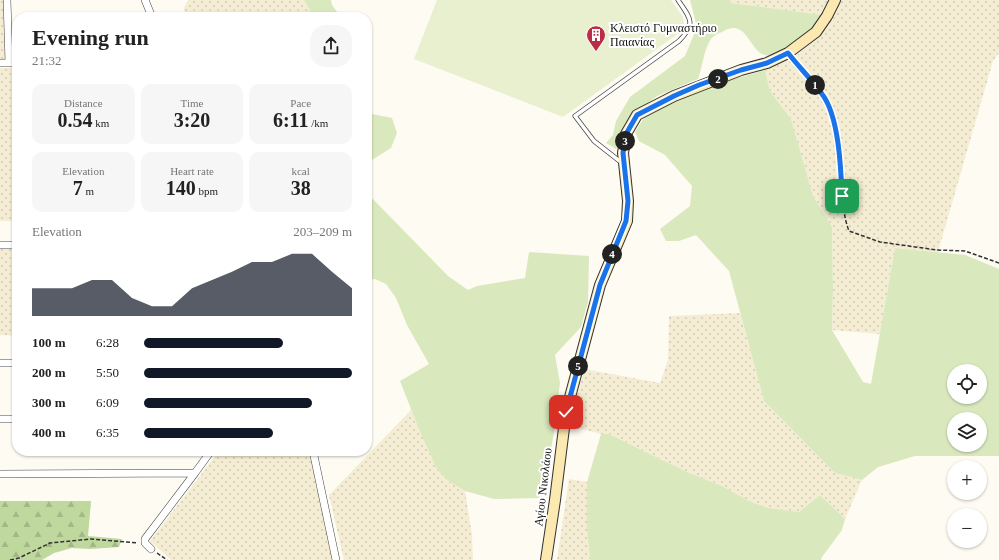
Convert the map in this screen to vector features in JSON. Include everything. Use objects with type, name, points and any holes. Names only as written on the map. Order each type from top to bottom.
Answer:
[{"type":"street","points":[[0,63],[9,63],[7,0]]},
{"type":"street","points":[[145,0],[150,12]]},
{"type":"street","name":"Αγίου Νικολάου","points":[[546,560],[566,412],[600,285],[626,221],[628,201],[623,153],[626,134],[637,115],[674,96],[699,85],[741,70],[767,63],[788,53],[816,32],[827,16],[835,0]]},
{"type":"street","points":[[0,245],[12,245]]},
{"type":"street","points":[[0,363],[12,363]]},
{"type":"street","points":[[0,419],[12,419]]},
{"type":"street","points":[[152,549],[145,543],[145,539],[207,456]]},
{"type":"street","points":[[314,456],[336,560]]},
{"type":"street","points":[[0,474],[194,473]]},
{"type":"lane","points":[[624,165],[594,141],[575,116],[679,41],[688,32],[690,23],[688,16],[678,0]]},
{"type":"path","points":[[788,53],[823,95],[832,114],[837,136],[844,217],[849,231],[880,242],[936,250],[965,251],[999,263]]},
{"type":"path","points":[[10,560],[19,558],[50,543],[91,540],[145,543]]},
{"type":"path","points":[[152,549],[167,560]]},
{"type":"shaded area","points":[[0,0],[4,0],[6,59],[0,60]]},
{"type":"shaded area","points":[[188,0],[304,0],[310,12],[184,12],[184,8]]},
{"type":"shaded area","points":[[730,0],[831,0],[823,15],[731,3]]},
{"type":"shaded area","points":[[840,0],[999,0],[999,53],[993,61],[938,252],[895,248],[880,334],[832,330],[832,227],[813,196],[791,119],[770,91],[765,70],[796,56],[817,38],[831,20]]},
{"type":"shaded area","points":[[0,68],[12,68],[12,221],[0,221]]},
{"type":"shaded area","points":[[0,247],[12,247],[12,336],[0,335]]},
{"type":"shaded area","points":[[740,313],[764,401],[835,473],[862,480],[845,519],[820,495],[799,512],[769,508],[751,502],[722,486],[687,472],[609,434],[601,434],[570,426],[584,369],[660,383],[668,360],[669,316]]},
{"type":"shaded area","points":[[411,410],[418,427],[447,480],[465,491],[472,535],[473,560],[344,560],[329,495],[367,456],[372,456],[372,450]]},
{"type":"shaded area","points":[[215,456],[312,456],[333,560],[171,560],[150,541]]},
{"type":"shaded area","points":[[569,479],[587,482],[587,530],[590,560],[557,560]]},
{"type":"green space","points":[[304,0],[331,0],[332,5],[337,12],[310,12]]},
{"type":"green space","points":[[437,0],[671,0],[683,17],[684,24],[679,33],[563,117],[414,59]]},
{"type":"green space","points":[[690,0],[730,0],[731,3],[823,15],[805,36],[779,54],[762,54],[757,51],[742,31],[737,29],[731,28],[715,35],[706,48],[698,79],[657,96],[634,113],[616,149],[606,143],[613,135],[616,121],[630,97],[685,56],[697,27]]},
{"type":"green space","points":[[765,70],[770,91],[791,119],[813,196],[832,227],[832,330],[863,382],[871,384],[895,248],[965,255],[999,269],[999,456],[915,456],[878,467],[862,480],[835,473],[764,401],[729,271],[696,235],[679,241],[666,241],[660,229],[690,206],[692,186],[665,155],[639,141],[635,132],[644,118],[658,109],[671,101],[703,89]]},
{"type":"green space","points":[[372,114],[392,118],[397,133],[391,148],[372,160]]},
{"type":"green space","points":[[372,198],[448,276],[468,290],[477,286],[525,278],[529,252],[589,256],[588,302],[581,327],[555,355],[560,383],[554,432],[545,483],[539,498],[494,499],[465,491],[447,480],[437,469],[418,427],[400,381],[429,364],[407,325],[396,298],[386,284],[375,279],[372,279]]},
{"type":"green space","points":[[601,434],[609,434],[687,472],[722,486],[751,502],[769,508],[799,512],[820,495],[845,519],[842,530],[821,560],[590,560],[587,530],[587,482]]},
{"type":"green space","points":[[0,501],[91,501],[88,536],[122,539],[119,547],[90,549],[72,548],[54,553],[42,560],[0,560]]},
{"type":"place","name":"Κλειστό Γυμναστήριο Παιανίας","points":[[596,52]]},
{"type":"route","points":[[566,412],[600,285],[626,221],[628,201],[623,153],[626,134],[637,115],[699,85],[741,70],[767,63],[788,53],[823,95],[832,114],[837,136],[842,196]]}]
